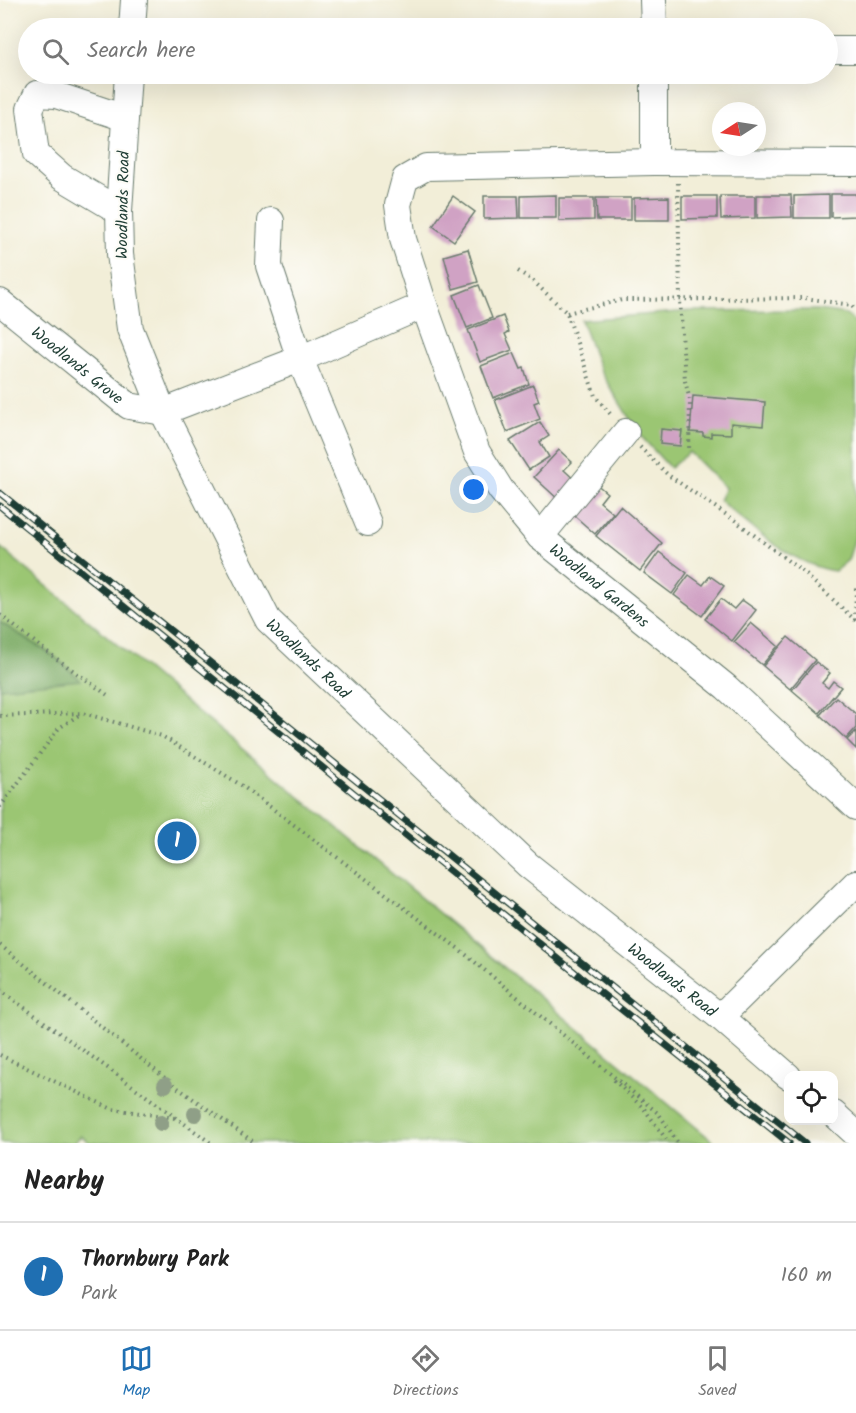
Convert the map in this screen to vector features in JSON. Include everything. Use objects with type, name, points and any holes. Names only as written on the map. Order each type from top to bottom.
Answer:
[{"type":"street","points":[[653,0],[654,18]]},
{"type":"street","points":[[128,1],[131,18]]},
{"type":"street","points":[[838,50],[856,50]]},
{"type":"street","name":"Woodlands Road","points":[[127,84],[119,211],[120,254],[130,329],[163,412],[267,620],[528,865],[720,1017],[784,1072]]},
{"type":"street","points":[[655,84],[665,162]]},
{"type":"street","points":[[119,211],[62,177],[36,154],[30,109],[37,94],[56,96],[125,118]]},
{"type":"street","name":"Woodland Gardens","points":[[856,163],[665,162],[426,167],[405,179],[398,205],[404,239],[424,305],[477,452],[501,490],[540,537],[726,687],[856,807]]},
{"type":"street","points":[[270,221],[269,266],[300,359],[368,523]]},
{"type":"street","name":"Woodlands Grove","points":[[0,302],[129,406],[163,412]]},
{"type":"street","points":[[163,412],[300,359],[424,305]]},
{"type":"street","points":[[540,537],[626,432]]},
{"type":"street","points":[[720,1017],[856,883]]},
{"type":"street","points":[[838,1118],[856,1134]]},
{"type":"path","points":[[665,162],[680,300],[685,381],[690,400],[689,452]]},
{"type":"path","points":[[518,271],[532,280],[567,313],[595,396],[626,432],[668,475],[737,522],[795,567],[856,621]]},
{"type":"path","points":[[567,313],[622,300],[805,297],[851,305],[856,311]]},
{"type":"path","points":[[856,588],[856,621]]},
{"type":"path","points":[[0,615],[109,696]]},
{"type":"path","points":[[0,807],[59,728],[83,713]]},
{"type":"path","points":[[0,716],[83,713],[162,736],[241,785],[459,949],[659,1114],[678,1143]]},
{"type":"path","points":[[0,945],[171,1083],[255,1143]]},
{"type":"path","points":[[0,990],[211,1143]]},
{"type":"path","points":[[0,1055],[112,1109],[176,1118]]},
{"type":"path","points":[[592,1059],[645,1110],[669,1143]]},
{"type":"green space","points":[[818,310],[845,315],[856,325],[856,535],[848,560],[835,571],[820,568],[788,553],[744,521],[719,500],[725,488],[689,452],[670,468],[639,434],[600,371],[581,320],[690,311]]},
{"type":"green space","points":[[0,547],[715,1143],[90,1143],[81,1136],[74,1143],[0,1143]]},
{"type":"green space","points":[[0,622],[54,656],[81,680],[0,688]]},
{"type":"building","points":[[831,194],[856,194],[856,216],[831,217]]},
{"type":"building","points":[[556,195],[556,218],[521,218],[521,196]]},
{"type":"building","points":[[757,195],[791,195],[792,217],[757,218]]},
{"type":"building","points":[[829,195],[829,218],[794,218],[794,196]]},
{"type":"building","points":[[453,196],[475,212],[454,241],[433,226]]},
{"type":"building","points":[[484,196],[518,196],[519,218],[484,219]]},
{"type":"building","points":[[682,196],[717,196],[717,218],[682,219]]},
{"type":"building","points":[[720,196],[755,196],[755,218],[721,219]]},
{"type":"building","points":[[669,197],[669,220],[634,220],[634,198]]},
{"type":"building","points":[[559,198],[594,198],[594,220],[559,221]]},
{"type":"building","points":[[596,198],[631,198],[631,220],[597,220]]},
{"type":"building","points":[[468,249],[478,282],[453,289],[444,256]]},
{"type":"building","points":[[479,285],[492,318],[467,328],[454,295]]},
{"type":"building","points":[[503,316],[509,332],[505,334],[512,350],[480,362],[468,330]]},
{"type":"building","points":[[514,353],[521,369],[524,368],[529,384],[493,398],[481,366]]},
{"type":"building","points":[[533,385],[539,401],[534,403],[540,419],[507,432],[495,400]]},
{"type":"building","points":[[693,396],[765,402],[763,426],[731,423],[731,434],[711,433],[711,437],[703,436],[703,433],[690,432]]},
{"type":"building","points":[[540,422],[549,436],[540,442],[549,457],[529,470],[510,441]]},
{"type":"building","points":[[661,429],[682,431],[680,446],[660,444]]},
{"type":"building","points":[[559,450],[572,462],[564,470],[577,482],[560,501],[534,477]]},
{"type":"building","points":[[594,482],[607,493],[600,502],[613,513],[595,534],[569,511]]},
{"type":"building","points":[[620,506],[662,543],[640,571],[596,536]]},
{"type":"building","points":[[659,552],[687,573],[672,594],[644,573]]},
{"type":"building","points":[[689,575],[703,585],[710,576],[724,586],[702,616],[674,595]]},
{"type":"building","points":[[721,599],[734,609],[742,600],[756,610],[732,641],[705,619]]},
{"type":"building","points":[[751,623],[778,646],[762,665],[734,642]]},
{"type":"building","points":[[788,637],[815,660],[790,689],[763,666]]},
{"type":"building","points":[[816,662],[830,673],[822,683],[828,688],[833,681],[841,687],[819,713],[792,690]]},
{"type":"building","points":[[836,697],[856,714],[856,728],[846,739],[820,715]]},
{"type":"building","points":[[856,731],[856,749],[847,740]]},
{"type":"railway","points":[[0,493],[805,1143]]},
{"type":"railway","points":[[0,506],[789,1143]]},
{"type":"place","name":"Thornbury Park","points":[[177,841]]}]
